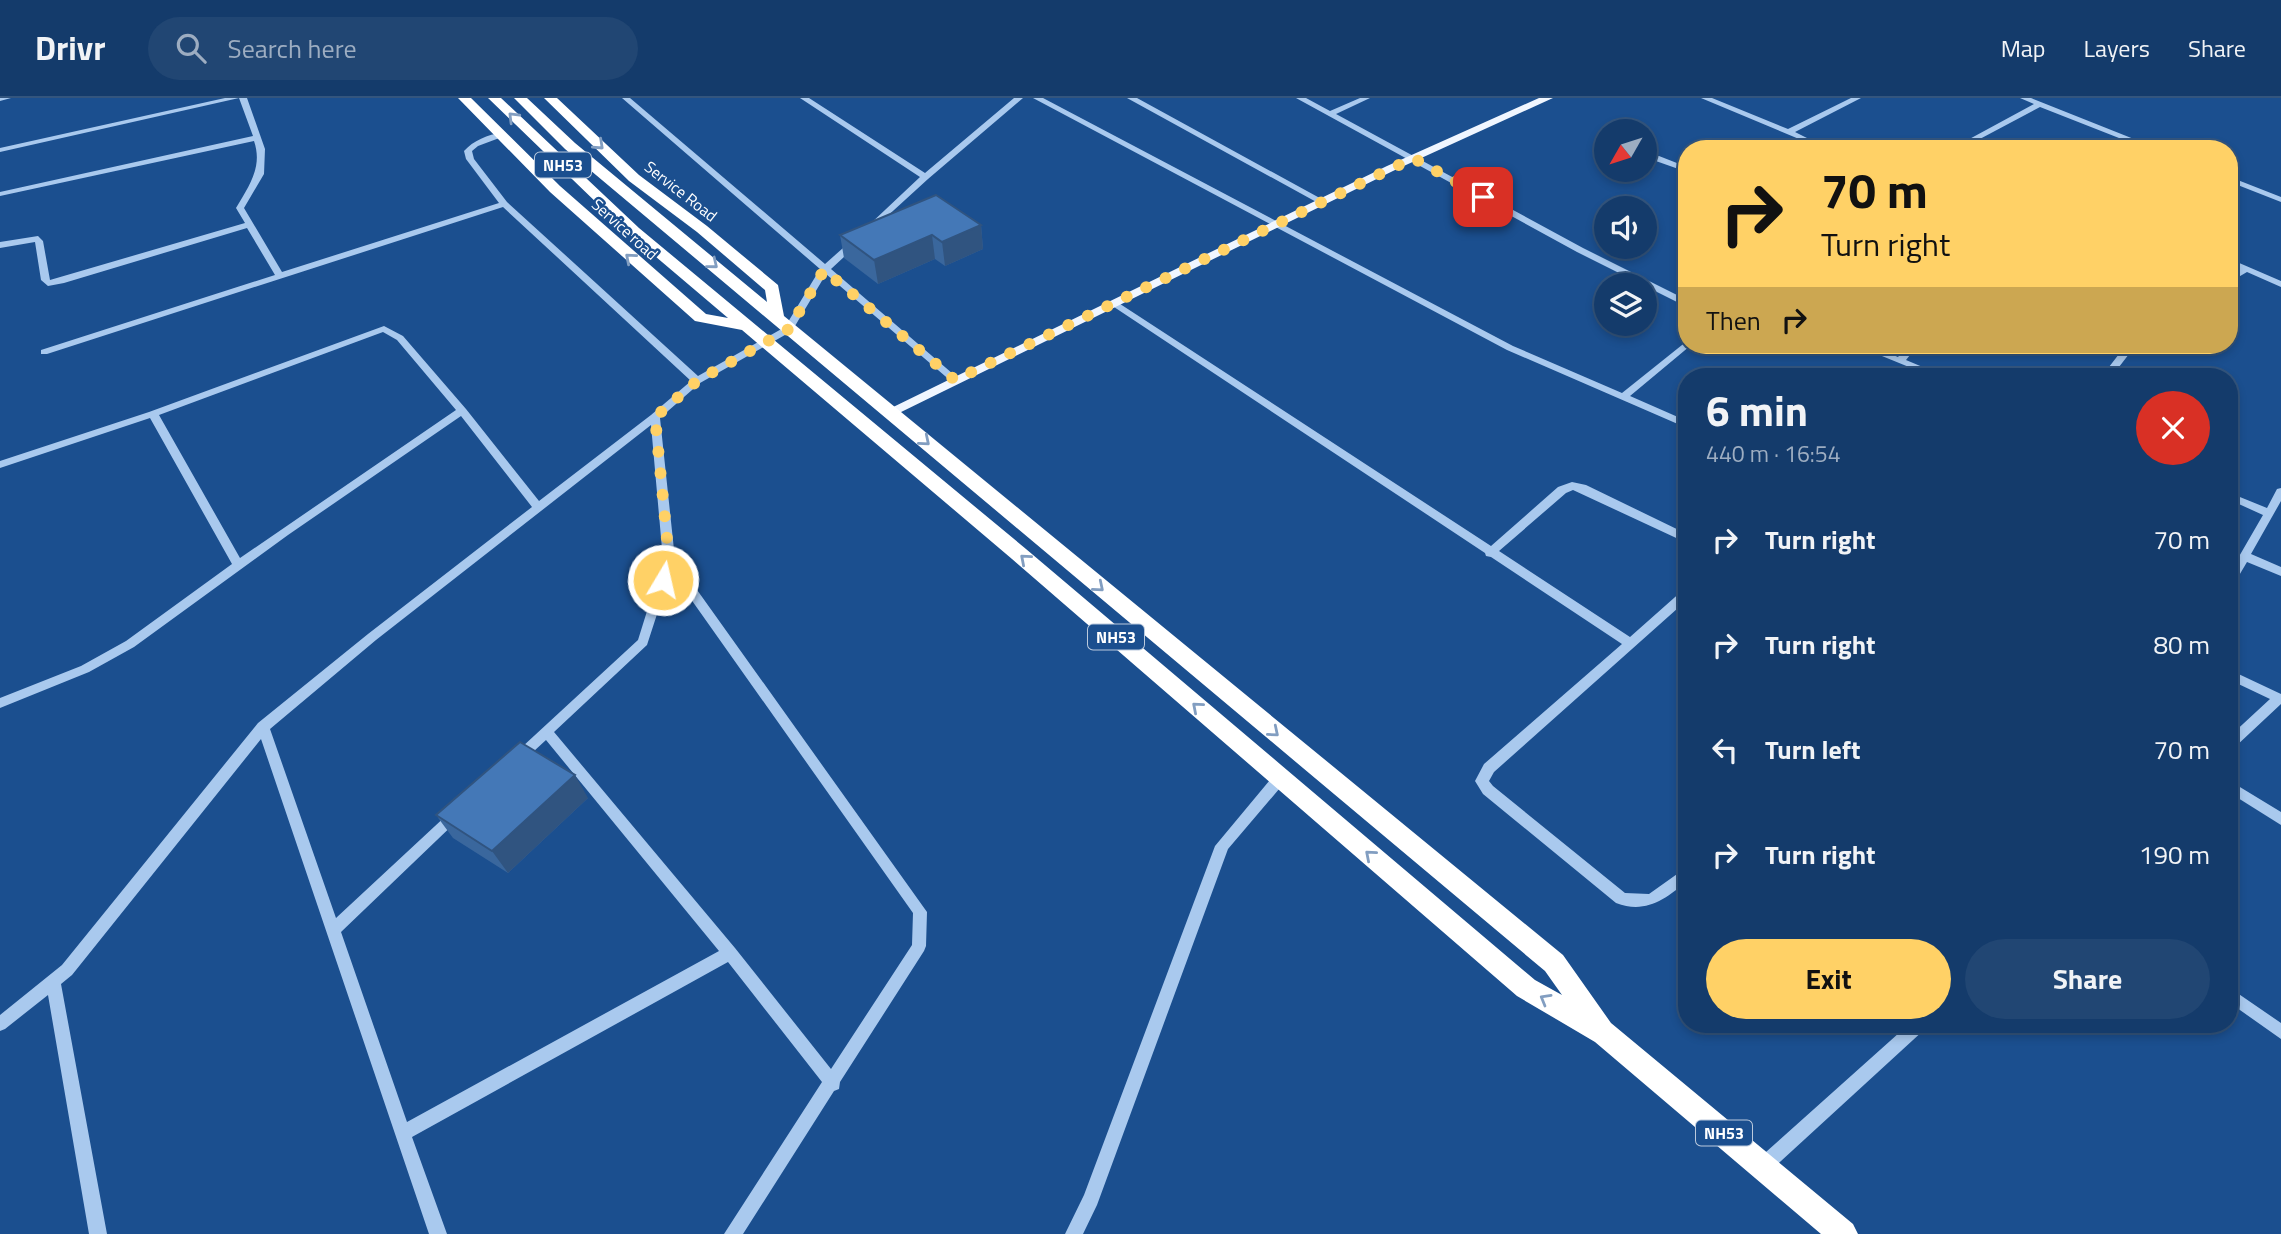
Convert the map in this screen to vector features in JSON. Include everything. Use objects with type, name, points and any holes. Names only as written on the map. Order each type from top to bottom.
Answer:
[{"type":"highway","name":"Service road","points":[[464,98],[499,135],[630,258],[701,318],[749,327]]},
{"type":"highway","name":"NH53","points":[[494,98],[634,231],[1526,988],[1604,1033],[1843,1234]]},
{"type":"highway","name":"NH53","points":[[520,98],[570,146],[1554,963],[1604,1033]]},
{"type":"highway","name":"Service Road","points":[[550,98],[635,178],[702,229],[772,288],[782,322]]},
{"type":"main road","points":[[890,412],[1413,158],[1548,98]]},
{"type":"street","points":[[0,99],[7,98]]},
{"type":"street","points":[[0,150],[235,98]]},
{"type":"street","points":[[243,98],[261,149],[260,174],[240,208],[281,276]]},
{"type":"street","points":[[626,98],[955,380]]},
{"type":"street","points":[[804,98],[925,177]]},
{"type":"street","points":[[0,1024],[67,970],[263,727],[372,637],[655,417],[697,381],[766,341],[824,270],[925,177],[1019,98]]},
{"type":"street","points":[[1037,98],[1510,348],[1678,421]]},
{"type":"street","points":[[1130,98],[1323,202]]},
{"type":"street","points":[[1300,98],[1580,250],[1678,299]]},
{"type":"street","points":[[1330,114],[1366,98]]},
{"type":"street","points":[[1705,98],[1790,132],[1803,140]]},
{"type":"street","points":[[1840,98],[1855,99]]},
{"type":"street","points":[[2024,98],[2132,140]]},
{"type":"street","points":[[1790,132],[1855,99]]},
{"type":"street","points":[[1976,140],[2040,104]]},
{"type":"street","points":[[499,135],[475,144],[468,151],[470,159],[504,204],[697,381]]},
{"type":"street","points":[[0,194],[257,138]]},
{"type":"street","points":[[1657,158],[1678,167]]},
{"type":"street","points":[[2238,182],[2281,200]]},
{"type":"street","points":[[44,352],[504,204]]},
{"type":"street","points":[[0,245],[35,238],[40,242],[45,280],[48,283],[250,224]]},
{"type":"street","points":[[2238,266],[2281,284]]},
{"type":"street","points":[[2238,274],[2246,269]]},
{"type":"street","points":[[1114,303],[1630,643]]},
{"type":"street","points":[[0,466],[153,414],[384,329],[400,338],[539,508]]},
{"type":"street","points":[[1624,396],[1678,351]]},
{"type":"street","points":[[1882,354],[1918,368]]},
{"type":"street","points":[[1900,361],[1906,354]]},
{"type":"street","points":[[2113,368],[2124,354]]},
{"type":"street","points":[[0,704],[85,669],[130,644],[238,565],[462,411]]},
{"type":"street","points":[[153,414],[238,565]]},
{"type":"street","points":[[506,769],[643,642],[669,560],[655,417]]},
{"type":"street","points":[[1490,553],[1562,490],[1572,486],[1582,488],[1678,535]]},
{"type":"street","points":[[2238,567],[2281,492]]},
{"type":"street","points":[[2238,499],[2269,513]]},
{"type":"street","points":[[2244,556],[2281,572]]},
{"type":"street","points":[[669,560],[920,912],[919,946],[733,1234]]},
{"type":"street","points":[[1678,601],[1489,768],[1482,781],[1488,790],[1621,900],[1642,904],[1655,898],[1678,880]]},
{"type":"street","points":[[2238,679],[2280,698],[2238,736]]},
{"type":"street","points":[[263,727],[438,1234]]},
{"type":"street","points":[[546,731],[730,953],[832,1084]]},
{"type":"street","points":[[1074,1234],[1091,1199],[1222,846],[1280,778]]},
{"type":"street","points":[[2238,791],[2281,819]]},
{"type":"street","points":[[332,930],[465,807]]},
{"type":"street","points":[[403,1133],[730,953]]},
{"type":"street","points":[[53,981],[97,1234]]},
{"type":"street","points":[[2238,1001],[2281,1032]]},
{"type":"street","points":[[1763,1166],[1910,1033]]},
{"type":"building","points":[[936,195],[981,225],[942,242],[932,235],[874,260],[840,235]]},
{"type":"building","points":[[520,742],[575,775],[492,851],[436,815]]},
{"type":"route","points":[[663,580],[669,560],[655,417],[697,381],[789,329],[824,270],[955,380],[1413,158],[1483,197]]}]
